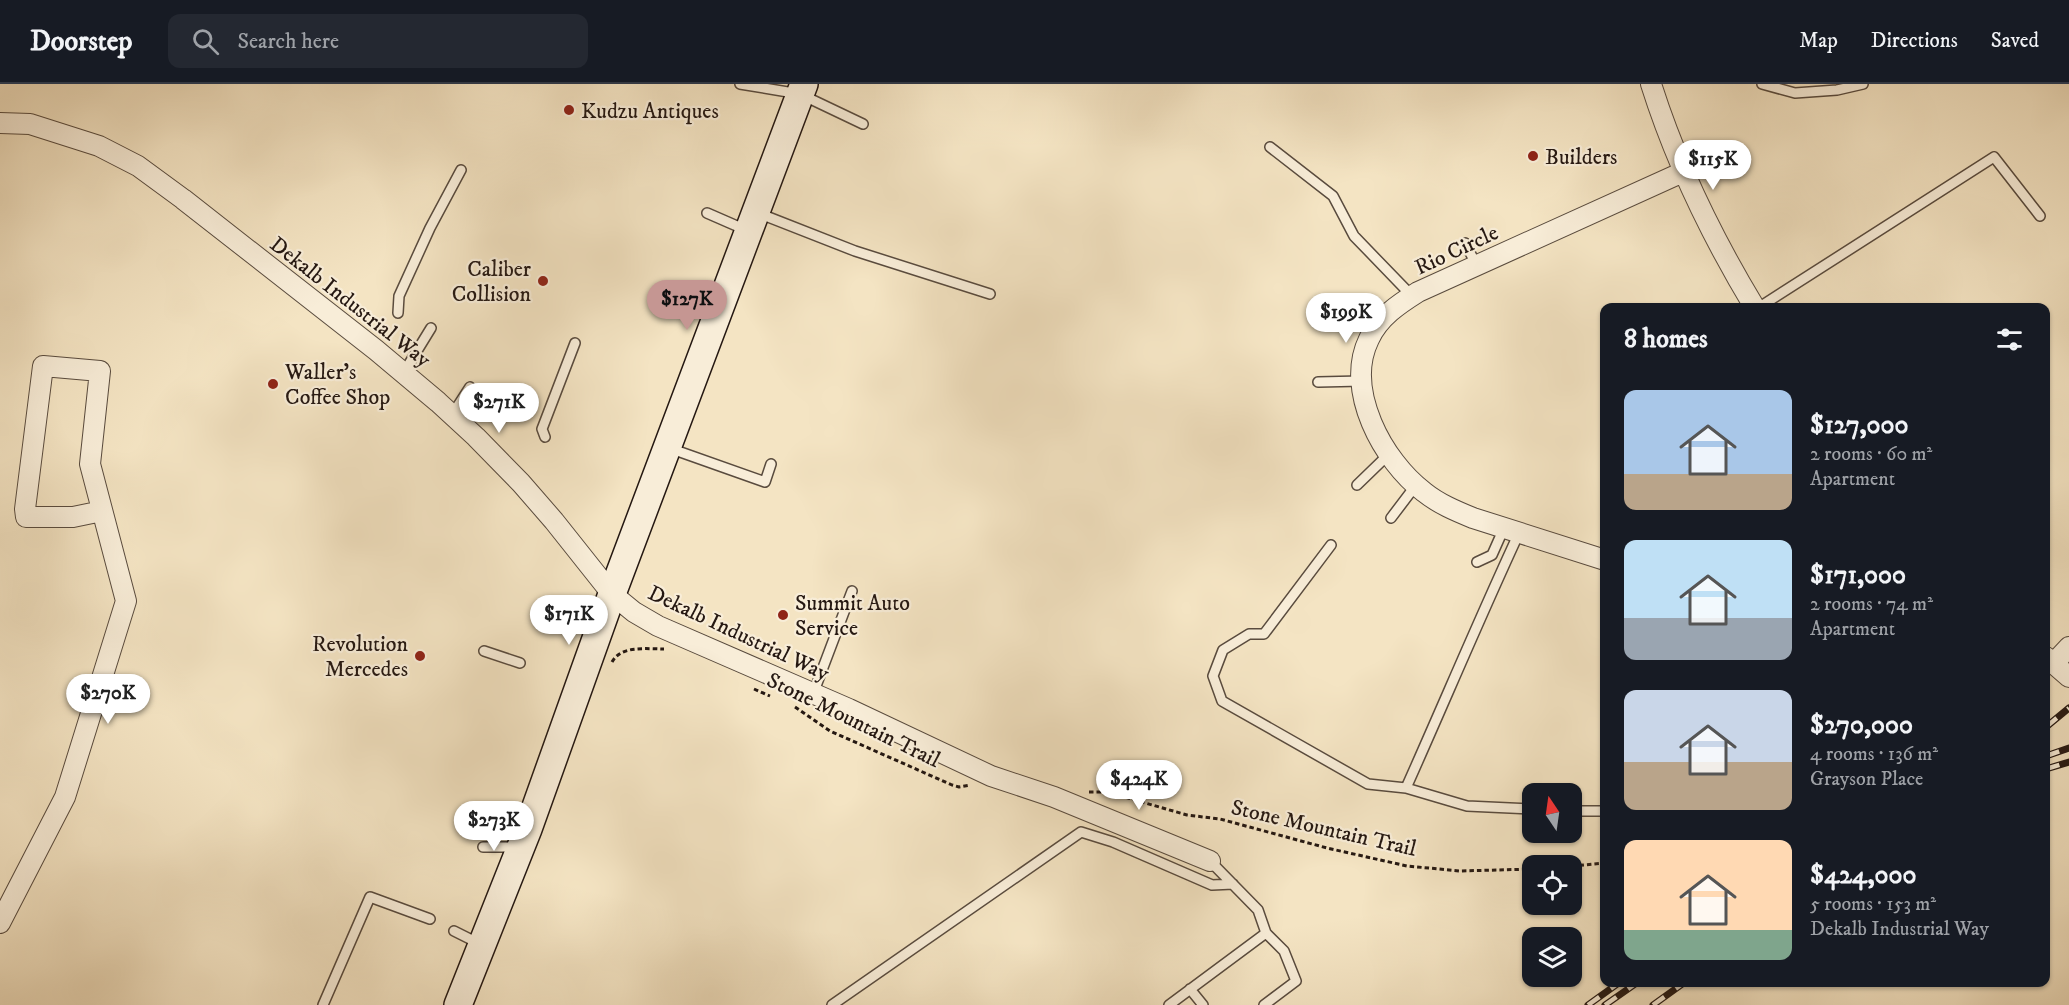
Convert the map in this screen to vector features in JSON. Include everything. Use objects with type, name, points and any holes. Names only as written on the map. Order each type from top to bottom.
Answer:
[{"type":"main road","points":[[458,1005],[520,848],[612,594],[802,89]]},
{"type":"street","points":[[1651,84],[1683,172],[1728,262],[1753,303]]},
{"type":"street","name":"Dekalb Industrial Way","points":[[0,123],[30,124],[77,137],[109,150],[138,166],[404,372],[452,415],[521,483],[612,594],[634,612],[658,626],[991,776],[1054,797],[1210,861]]},
{"type":"street","name":"Rio Circle","points":[[1600,558],[1455,511],[1436,501],[1416,485],[1396,466],[1371,422],[1360,369],[1363,351],[1370,337],[1389,313],[1412,296],[1683,172]]},
{"type":"street","points":[[0,922],[65,797],[126,601],[90,464],[100,371],[43,366],[25,509],[26,517],[73,517],[102,511]]},
{"type":"street","points":[[2069,647],[2050,660],[2069,677]]},
{"type":"lane","points":[[740,84],[802,89],[863,124]]},
{"type":"lane","points":[[1762,84],[1795,93],[1837,90],[1863,84]]},
{"type":"lane","points":[[1270,147],[1333,196],[1354,236],[1412,296]]},
{"type":"lane","points":[[1764,303],[1994,157],[2040,216]]},
{"type":"lane","points":[[398,313],[399,296],[430,228],[461,170]]},
{"type":"lane","points":[[707,213],[752,222],[855,251],[990,294]]},
{"type":"lane","points":[[1466,243],[1477,266]]},
{"type":"lane","points":[[404,372],[431,328]]},
{"type":"lane","points":[[545,437],[542,429],[575,343]]},
{"type":"lane","points":[[1318,382],[1362,381]]},
{"type":"lane","points":[[452,415],[470,387]]},
{"type":"lane","points":[[667,447],[765,482],[771,464]]},
{"type":"lane","points":[[1357,485],[1389,454]]},
{"type":"lane","points":[[1391,518],[1416,485]]},
{"type":"lane","points":[[1477,562],[1492,555],[1512,530]]},
{"type":"lane","points":[[1406,788],[1485,606],[1512,530]]},
{"type":"lane","points":[[1331,545],[1264,634],[1249,634],[1223,651],[1213,676],[1222,701],[1368,784],[1406,788],[1467,806],[1522,808]]},
{"type":"lane","points":[[813,694],[852,591]]},
{"type":"lane","points":[[484,651],[520,663]]},
{"type":"lane","points":[[1582,811],[1600,811]]},
{"type":"lane","points":[[832,1005],[1081,832],[1113,842],[1212,885],[1233,884]]},
{"type":"lane","points":[[483,847],[520,848]]},
{"type":"lane","points":[[1210,861],[1258,910],[1266,933],[1284,951],[1296,981],[1264,1005]]},
{"type":"lane","points":[[323,1005],[370,897],[429,919]]},
{"type":"lane","points":[[454,931],[482,945]]},
{"type":"lane","points":[[1169,1005],[1266,933]]},
{"type":"lane","points":[[1191,989],[1203,1005]]},
{"type":"path","points":[[610,667],[614,658],[632,650],[670,649]]},
{"type":"path","name":"Stone Mountain Trail","points":[[748,686],[774,698]]},
{"type":"path","name":"Stone Mountain Trail","points":[[794,706],[842,737],[952,785],[966,786],[991,776]]},
{"type":"path","name":"Stone Mountain Trail","points":[[1085,793],[1107,792],[1187,815],[1220,819],[1327,848],[1407,866],[1460,871],[1522,870]]},
{"type":"path","points":[[1582,865],[1600,863]]},
{"type":"railway","points":[[2050,724],[2069,708]]},
{"type":"railway","points":[[2050,755],[2069,748]]},
{"type":"railway","points":[[2050,768],[2069,762]]},
{"type":"railway","points":[[1588,1005],[1613,987]]},
{"type":"railway","points":[[1605,1005],[1631,987]]},
{"type":"railway","points":[[1653,1005],[1678,987]]},
{"type":"place","name":"Kudzu Antiques","points":[[569,110]]},
{"type":"place","name":"Builders","points":[[1533,156]]},
{"type":"place","name":"Caliber Collision","points":[[543,281]]},
{"type":"place","name":"Waller's Coffee Shop","points":[[273,384]]},
{"type":"place","name":"Summit Auto Service","points":[[783,615]]},
{"type":"place","name":"Revolution Mercedes","points":[[420,656]]}]
